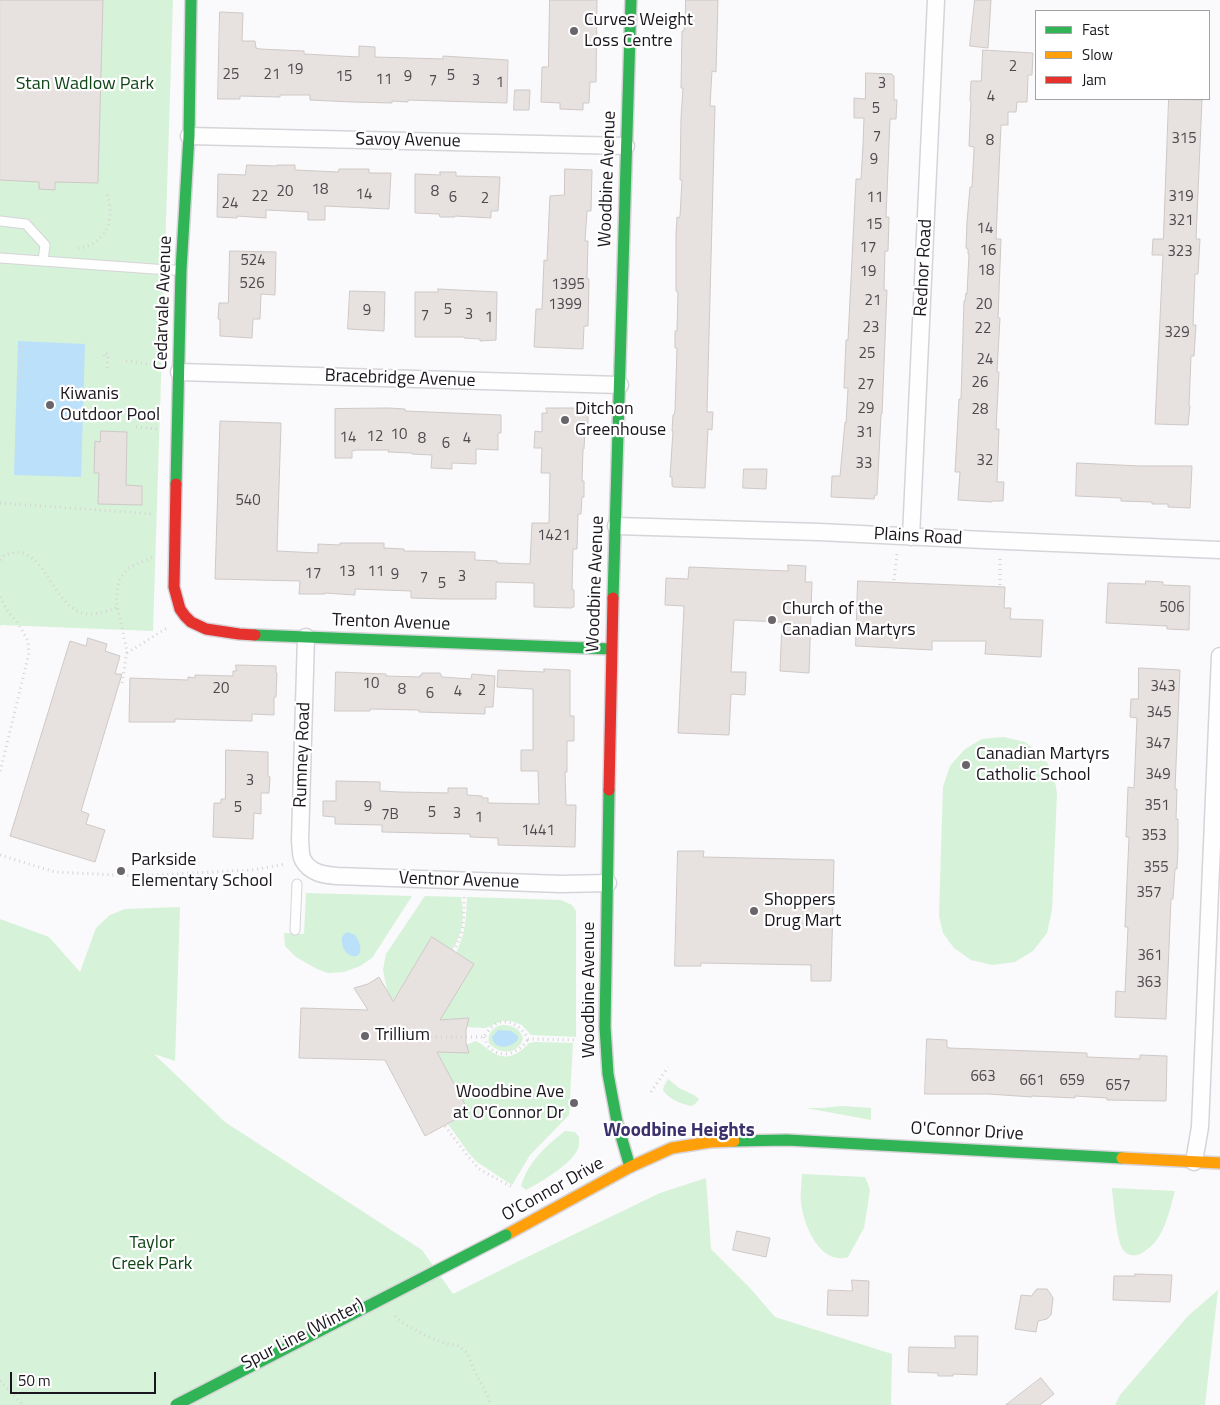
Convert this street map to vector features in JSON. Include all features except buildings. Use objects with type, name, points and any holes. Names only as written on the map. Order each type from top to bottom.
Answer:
[{"type":"main road","name":"Cedarvale Avenue","points":[[179,607],[174,587],[172,369],[182,270],[189,136],[191,0]]},
{"type":"main road","name":"Woodbine Avenue","points":[[630,1167],[608,1074],[605,1026],[611,650],[631,0]]},
{"type":"main road","name":"Trenton Avenue","points":[[179,607],[184,617],[198,627],[215,631],[306,637],[611,650]]},
{"type":"main road","name":"O'Connor Drive","points":[[176,1405],[506,1235],[630,1167],[672,1148],[710,1142],[786,1140],[1220,1163]]},
{"type":"street","name":"Rednor Road","points":[[911,536],[936,0]]},
{"type":"street","name":"Savoy Avenue","points":[[189,136],[626,146]]},
{"type":"street","name":"Bracebridge Avenue","points":[[172,369],[620,385]]},
{"type":"street","name":"Plains Road","points":[[616,526],[800,531],[1220,550]]},
{"type":"street","name":"Rumney Road","points":[[306,637],[300,841],[302,860],[311,870]]},
{"type":"street","points":[[1194,1162],[1200,1126],[1220,656]]},
{"type":"street","name":"Ventnor Avenue","points":[[311,870],[327,875],[377,878],[561,884],[608,883]]},
{"type":"lane","points":[[0,221],[26,224],[44,245],[43,261]]},
{"type":"lane","points":[[0,258],[182,270]]},
{"type":"lane","points":[[294,930],[296,884]]},
{"type":"path","points":[[74,248],[89,246],[100,239],[107,229],[110,205],[107,192]]},
{"type":"path","points":[[17,378],[21,378],[22,343]]},
{"type":"path","points":[[104,356],[104,353],[108,354],[107,371]]},
{"type":"path","points":[[126,362],[172,369]]},
{"type":"path","points":[[136,428],[163,429]]},
{"type":"path","points":[[0,503],[161,515]]},
{"type":"path","points":[[0,560],[5,554],[19,552],[32,558],[68,605],[79,612],[101,614],[117,607]]},
{"type":"path","points":[[894,580],[898,552]]},
{"type":"path","points":[[122,683],[127,653],[116,601],[119,580],[128,568],[160,554]]},
{"type":"path","points":[[1000,556],[1000,585]]},
{"type":"path","points":[[0,597],[28,641],[29,653],[0,772]]},
{"type":"path","points":[[127,653],[162,631]]},
{"type":"path","points":[[0,855],[55,872],[136,876],[243,870],[287,864]]},
{"type":"path","points":[[453,951],[460,941],[462,932],[464,895]]},
{"type":"path","points":[[484,1037],[492,1027],[500,1023],[510,1022],[524,1030],[528,1039]]},
{"type":"path","points":[[431,1037],[484,1037]]},
{"type":"path","points":[[484,1037],[489,1047],[497,1052],[507,1054],[518,1051],[528,1039]]},
{"type":"path","points":[[528,1039],[577,1040]]},
{"type":"path","points":[[651,1092],[668,1067]]},
{"type":"path","points":[[445,1126],[466,1155],[479,1169],[514,1188]]},
{"type":"path","name":"Spur Line (Winter)","points":[[390,1312],[411,1328],[444,1343],[460,1346],[467,1353],[491,1405]]},
{"type":"path","points":[[0,1381],[22,1405]]},
{"type":"green space","name":"Stan Wadlow Park","points":[[0,0],[173,0],[153,631],[1,625],[0,627]]},
{"type":"green space","points":[[1004,737],[1025,742],[1042,755],[1053,772],[1057,793],[1052,910],[1047,933],[1033,951],[1015,962],[992,965],[971,960],[954,948],[943,933],[939,916],[943,787],[950,766],[965,749],[982,739]]},
{"type":"green space","points":[[306,893],[412,896],[372,958],[360,966],[344,972],[328,973],[296,957],[285,946],[284,933],[304,934]]},
{"type":"green space","points":[[425,896],[461,897],[463,918],[461,931],[452,950],[432,938],[390,1005],[383,970],[386,954]]},
{"type":"green space","points":[[467,897],[561,900],[572,905],[576,911],[576,1037],[531,1035],[522,1025],[511,1021],[502,1021],[486,1028],[446,1026],[432,1032],[474,964],[456,953],[464,932]]},
{"type":"green space","name":"Taylor Creek Park","points":[[180,907],[175,1061],[154,1054],[225,1122],[422,1250],[453,1294],[660,1193],[706,1178],[711,1249],[749,1287],[775,1317],[892,1354],[891,1404],[893,1405],[0,1405],[0,919],[49,937],[80,972],[96,928],[110,915],[125,909]]},
{"type":"green space","points":[[501,1025],[514,1027],[519,1031],[523,1038],[517,1048],[503,1051],[498,1050],[489,1043],[491,1032]]},
{"type":"green space","points":[[431,1041],[465,1045],[475,1041],[500,1056],[515,1054],[529,1043],[573,1043],[569,1115],[530,1155],[512,1185],[477,1162],[448,1124],[469,1112]]},
{"type":"green space","points":[[668,1079],[679,1088],[699,1099],[691,1106],[672,1098],[663,1090]]},
{"type":"green space","points":[[842,1106],[871,1108],[871,1120],[806,1108],[822,1108]]},
{"type":"green space","points":[[565,1131],[575,1132],[579,1137],[579,1146],[576,1152],[564,1165],[526,1190],[521,1186],[528,1169],[544,1149]]},
{"type":"green space","points":[[802,1174],[865,1177],[870,1190],[864,1228],[848,1257],[838,1258],[829,1255],[821,1249],[809,1231],[802,1211]]},
{"type":"green space","points":[[1112,1188],[1175,1191],[1160,1235],[1148,1249],[1140,1254],[1129,1254],[1121,1246]]},
{"type":"green space","points":[[1218,1290],[1205,1405],[1115,1405],[1120,1395],[1188,1316]]},
{"type":"water","name":"Kiwanis Outdoor Pool","points":[[18,341],[85,344],[81,477],[14,475]]},
{"type":"water","points":[[347,932],[355,935],[359,944],[359,954],[356,956],[351,956],[344,949],[342,939],[343,935]]},
{"type":"water","points":[[498,1030],[511,1031],[518,1036],[518,1039],[508,1046],[500,1046],[493,1041],[492,1037]]},
{"type":"traffic: fast","points":[[176,484],[181,270],[189,136],[191,0]]},
{"type":"traffic: fast","points":[[613,598],[631,0]]},
{"type":"traffic: fast","points":[[255,635],[611,649]]},
{"type":"traffic: fast","points":[[609,790],[605,1027],[608,1074],[617,1122],[630,1167]]},
{"type":"traffic: fast","points":[[734,1141],[787,1140],[1122,1158]]},
{"type":"traffic: fast","points":[[176,1405],[506,1235]]},
{"type":"traffic: slow","points":[[506,1235],[630,1167],[672,1148],[710,1142],[734,1141]]},
{"type":"traffic: slow","points":[[1122,1158],[1220,1163]]},
{"type":"traffic: jam","points":[[176,484],[174,587],[180,609],[191,622],[206,629],[255,635]]},
{"type":"traffic: jam","points":[[609,790],[613,598]]},
{"type":"place","name":"Curves Weight Loss Centre","points":[[574,31]]},
{"type":"place","name":"Kiwanis Outdoor Pool","points":[[50,405]]},
{"type":"place","name":"Ditchon Greenhouse","points":[[565,420]]},
{"type":"place","name":"Church of the Canadian Martyrs","points":[[772,620]]},
{"type":"place","name":"Canadian Martyrs Catholic School","points":[[966,765]]},
{"type":"place","name":"Parkside Elementary School","points":[[121,871]]},
{"type":"place","name":"Shoppers Drug Mart","points":[[754,911]]},
{"type":"place","name":"Trillium","points":[[365,1036]]},
{"type":"place","name":"Woodbine Ave at O'Connor Dr","points":[[574,1103]]},
{"type":"district","name":"Woodbine Heights","points":[[679,1131]]}]
